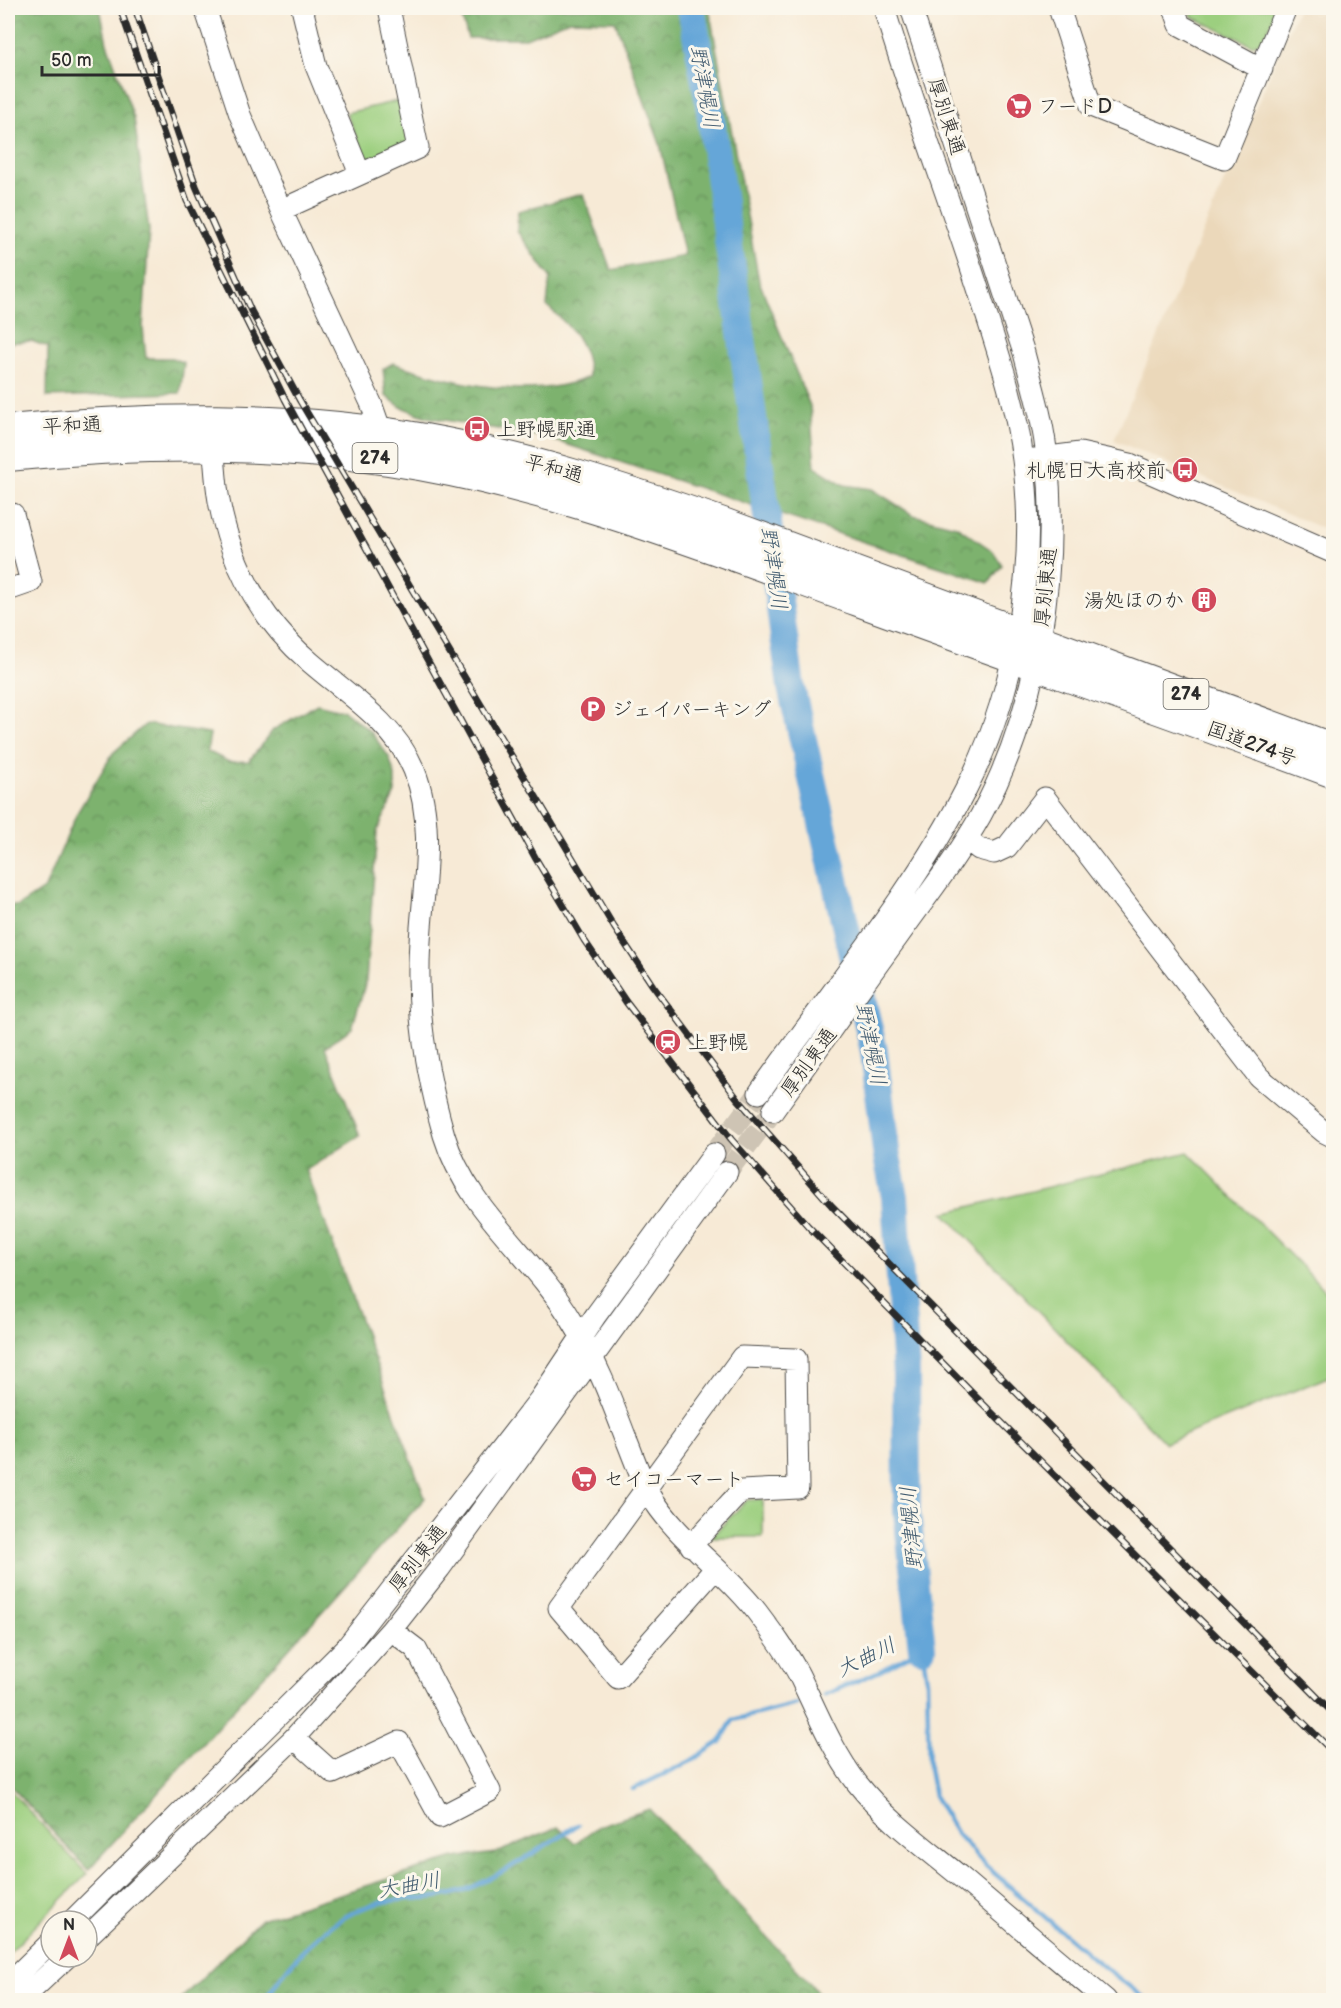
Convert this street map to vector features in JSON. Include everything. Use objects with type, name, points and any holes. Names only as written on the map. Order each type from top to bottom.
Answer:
[{"type":"highway","name":"平和通","points":[[8,456],[127,447],[212,434],[309,424],[381,432],[464,446],[546,465],[621,487],[723,523],[818,560],[1025,649]]},
{"type":"highway","name":"平和通","points":[[8,430],[72,425],[212,434],[392,460],[488,478],[645,523],[825,590],[1025,649]]},
{"type":"highway","name":"国道274号","points":[[1025,649],[1334,748]]},
{"type":"highway","name":"国道274号","points":[[1025,649],[1334,773]]},
{"type":"street","points":[[205,8],[240,115],[281,210],[371,403],[392,460]]},
{"type":"street","points":[[302,8],[316,66],[360,174]]},
{"type":"street","points":[[281,210],[418,148],[389,8]]},
{"type":"street","name":"厚別東通","points":[[773,1111],[966,840],[1005,763],[1029,695],[1025,649],[1028,560],[1023,460],[1009,388],[967,251],[884,8]]},
{"type":"street","name":"厚別東通","points":[[759,1093],[929,854],[966,789],[1003,694],[1025,649],[1050,531],[1047,456],[1024,353],[911,8]]},
{"type":"street","points":[[1059,8],[1091,105],[1224,159],[1286,8]]},
{"type":"street","points":[[1174,8],[1180,25],[1262,69]]},
{"type":"street","points":[[967,251],[989,244]]},
{"type":"street","points":[[212,434],[218,497],[229,541],[242,575],[256,600],[277,629],[304,657],[384,726],[402,748],[416,774],[423,803],[426,832],[419,965],[420,1011],[443,1131],[457,1168],[471,1194],[547,1284],[587,1347],[646,1488],[669,1523],[750,1604],[779,1642],[832,1746],[867,1795],[895,1822],[1106,2001]]},
{"type":"street","points":[[1023,460],[1080,453],[1130,464],[1334,553]]},
{"type":"street","points":[[8,515],[13,514],[31,582],[8,590]]},
{"type":"street","points":[[966,840],[979,849],[994,853],[1001,850],[1007,846],[1045,798],[1259,1077],[1324,1132],[1334,1137]]},
{"type":"street","name":"厚別東通","points":[[99,1925],[294,1738],[392,1630],[440,1568],[714,1154]]},
{"type":"street","name":"厚別東通","points":[[84,1909],[346,1648],[540,1399],[587,1347],[727,1172]]},
{"type":"street","points":[[691,1546],[741,1491],[798,1488],[796,1359],[742,1357],[558,1608],[618,1678],[715,1569]]},
{"type":"street","points":[[294,1738],[333,1773],[399,1742],[440,1817],[490,1791],[416,1649],[392,1630]]},
{"type":"street","points":[[8,1984],[39,1954]]},
{"type":"street","points":[[21,2001],[54,1969]]},
{"type":"shaded area","points":[[1298,8],[1333,8],[1333,533],[1114,440]]},
{"type":"green space","points":[[8,8],[100,8],[107,43],[134,118],[149,230],[143,328],[146,358],[172,358],[184,363],[180,393],[47,397],[48,347],[31,341],[8,343]]},
{"type":"green space","points":[[459,8],[709,8],[759,281],[810,406],[815,467],[844,485],[872,489],[913,515],[956,526],[993,551],[1002,565],[989,583],[544,437],[427,417],[401,407],[386,396],[383,369],[393,363],[465,383],[516,389],[542,388],[589,377],[585,355],[577,337],[547,306],[550,277],[517,231],[518,211],[583,194],[611,270],[685,256],[660,144],[615,21],[569,20],[526,38],[468,38]]},
{"type":"green space","points":[[1189,8],[1277,8],[1263,41],[1252,45],[1192,17]]},
{"type":"green space","points":[[402,100],[410,145],[368,164],[346,113]]},
{"type":"green space","points":[[317,704],[345,711],[371,732],[389,757],[395,775],[395,793],[377,831],[366,981],[352,1028],[325,1047],[360,1136],[306,1170],[425,1498],[88,1870],[8,1783],[8,905],[18,906],[45,888],[77,813],[113,753],[146,724],[210,734],[207,751],[229,762],[249,761],[273,730]]},
{"type":"green space","points":[[1188,1152],[1333,1298],[1333,1375],[1165,1443],[944,1213]]},
{"type":"green space","points":[[763,1499],[763,1537],[711,1537],[747,1500]]},
{"type":"green space","points":[[8,1788],[87,1874],[52,1909],[39,1909],[39,1923],[8,1954]]},
{"type":"green space","points":[[649,1809],[825,2000],[180,2000],[261,1919],[454,1858],[496,1853],[558,1827],[575,1843],[599,1826]]},
{"type":"waterway","name":"野津幌川","points":[[691,8],[708,97],[791,687],[874,1051],[886,1151],[895,1197],[906,1374],[907,1512],[922,1648]]},
{"type":"waterway","name":"野津幌川","points":[[824,1695],[880,1671],[922,1648],[927,1680],[929,1769],[934,1796],[957,1834],[986,1866],[1090,1956],[1147,2000]]},
{"type":"waterway","name":"大曲川","points":[[633,1789],[691,1761],[720,1742],[733,1720],[797,1704]]},
{"type":"waterway","name":"大曲川","points":[[265,2000],[288,1967],[302,1952],[317,1937],[351,1913],[390,1901],[436,1897],[463,1891],[507,1869],[578,1825]]},
{"type":"tunnel","points":[[714,1154],[759,1093]]},
{"type":"tunnel","points":[[727,1172],[773,1111]]},
{"type":"railway","points":[[120,8],[187,201],[285,399],[536,859],[584,940],[626,1002],[731,1139],[808,1226],[976,1397],[1334,1753]]},
{"type":"railway","points":[[135,8],[196,186],[251,311],[300,401],[435,628],[614,927],[653,986],[737,1098],[832,1206],[1334,1714]]},
{"type":"place","name":"フードD","points":[[1019,106]]},
{"type":"place","name":"上野幌駅通","points":[[477,429]]},
{"type":"place","name":"札幌日大高校前","points":[[1185,470]]},
{"type":"place","name":"湯処ほのか","points":[[1204,600]]},
{"type":"place","name":"ジェイパーキング","points":[[593,709]]},
{"type":"place","name":"上野幌","points":[[668,1042]]},
{"type":"place","name":"セイコーマート","points":[[584,1479]]}]
